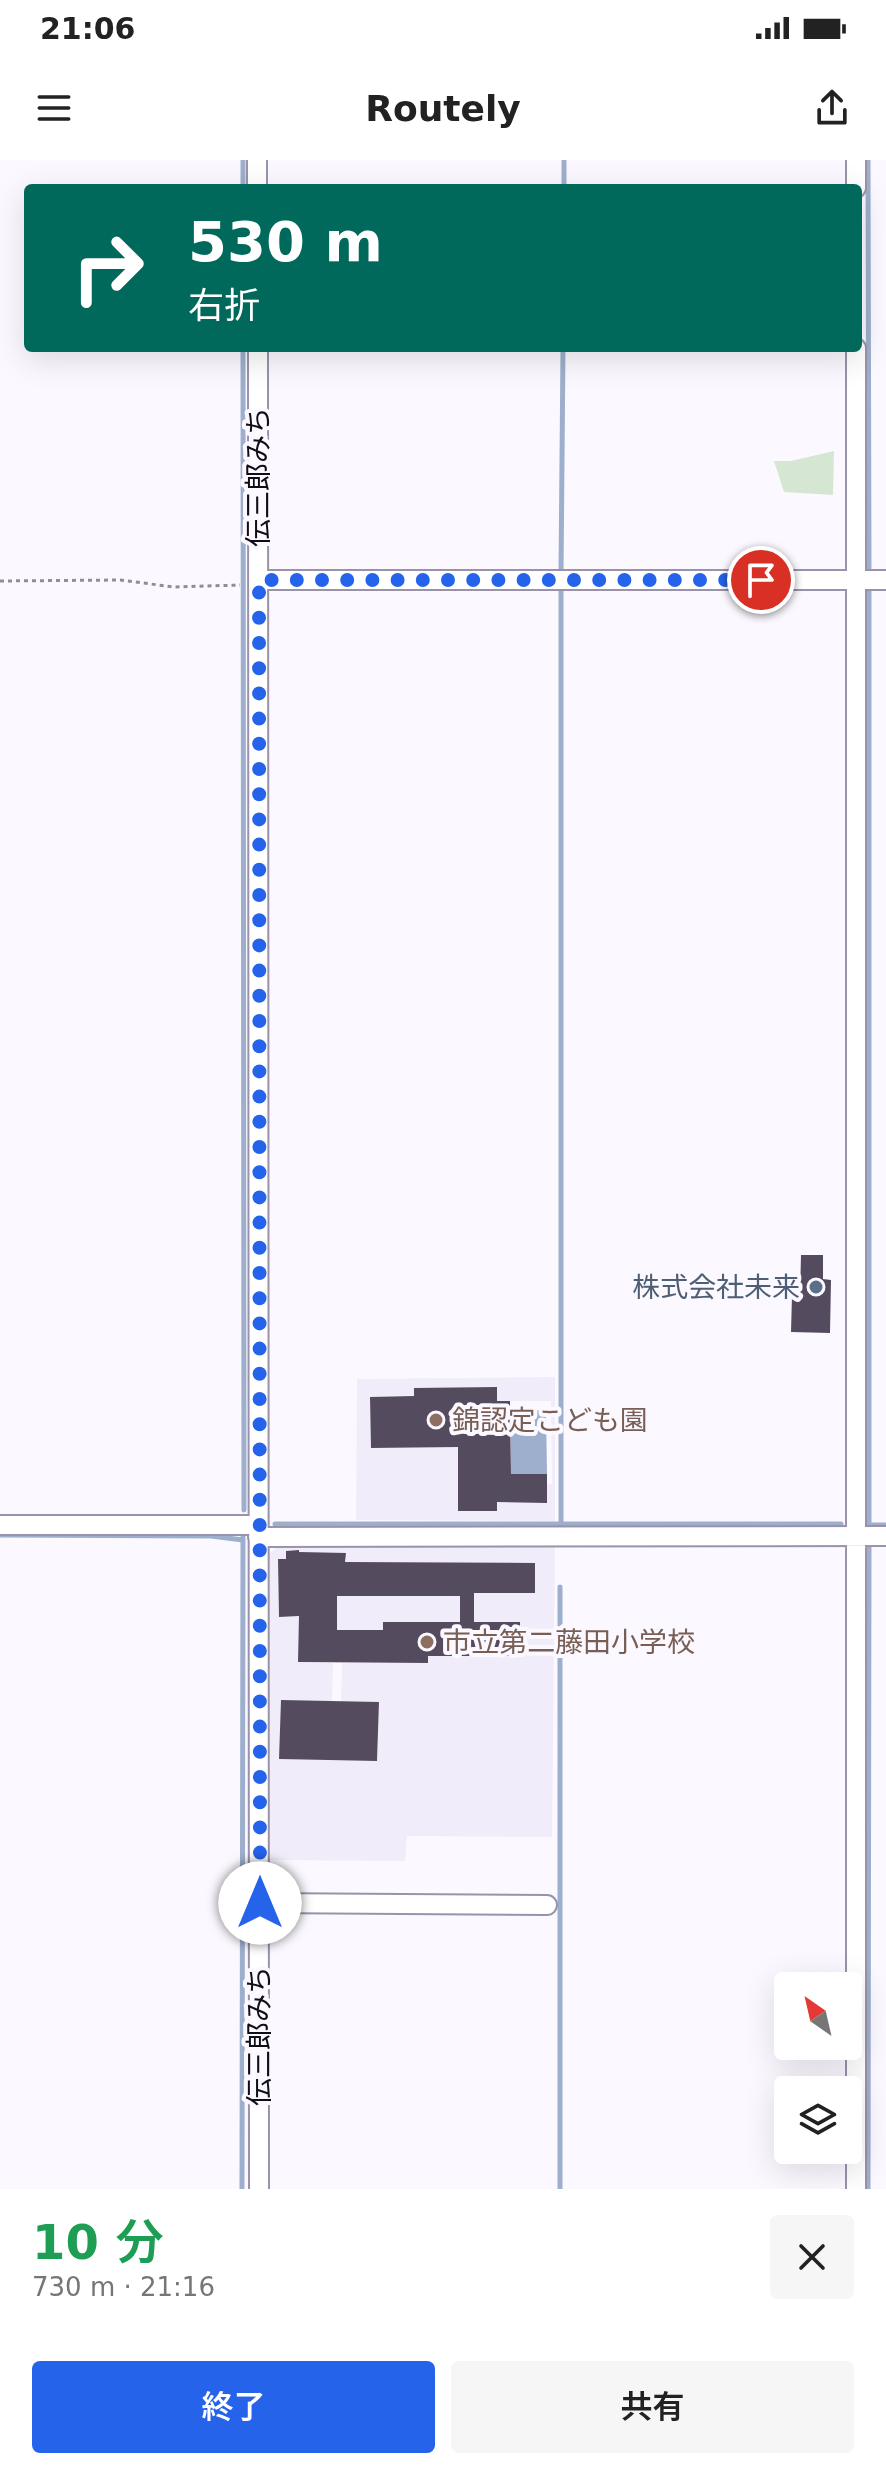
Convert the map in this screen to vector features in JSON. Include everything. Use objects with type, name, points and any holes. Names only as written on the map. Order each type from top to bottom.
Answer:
[{"type":"street","points":[[257,160],[257,184]]},
{"type":"street","points":[[856,160],[856,184]]},
{"type":"street","name":"伝三郎みち","points":[[258,352],[259,2189]]},
{"type":"street","points":[[856,352],[870,580],[870,1536],[856,2189]]},
{"type":"street","points":[[259,580],[870,580]]},
{"type":"street","points":[[0,1525],[258,1531],[870,1536]]},
{"type":"street","points":[[260,1903],[547,1905]]},
{"type":"path","points":[[0,581],[120,580],[174,587],[232,585]]},
{"type":"shaded area","points":[[555,1377],[555,1521],[356,1520],[357,1379]],"holes":[[[414,1388],[497,1446],[371,1448],[370,1397],[414,1396]],[[500,1401],[551,1401],[552,1484],[500,1484]],[[458,1453],[497,1511],[458,1511]]]},
{"type":"shaded area","points":[[555,1544],[552,1837],[407,1836],[405,1861],[270,1860],[268,1555],[279,1545]],"holes":[[[299,1550],[305,1616],[279,1617],[278,1560],[286,1559],[286,1551]],[[322,1553],[345,1553],[345,1562],[535,1563],[535,1593],[474,1593],[474,1622],[520,1623],[519,1656],[428,1656],[427,1663],[342,1663],[341,1702],[379,1703],[377,1761],[280,1759],[281,1701],[332,1701],[333,1663],[298,1662]]]},
{"type":"shaded area","points":[[337,1596],[460,1596],[460,1622],[384,1622],[383,1630],[337,1630]]},
{"type":"green space","points":[[834,451],[833,495],[784,492],[774,461],[791,461]]},
{"type":"water","points":[[546,1410],[547,1474],[511,1474],[511,1411]]},
{"type":"building","name":"株式会社未来","points":[[801,1255],[823,1255],[823,1279],[831,1280],[830,1333],[791,1332],[792,1295],[800,1296]]},
{"type":"building","points":[[497,1387],[497,1401],[510,1401],[511,1474],[547,1474],[547,1503],[497,1502],[497,1511],[458,1511],[458,1447],[371,1448],[370,1397],[414,1396],[414,1388]]},
{"type":"building","points":[[286,1551],[346,1553],[345,1562],[535,1563],[535,1593],[474,1593],[474,1622],[520,1622],[520,1656],[428,1656],[428,1663],[298,1662],[299,1616],[279,1617],[278,1559],[286,1559]],"holes":[[[337,1596],[460,1596],[460,1622],[383,1622],[383,1630],[337,1630]]]},
{"type":"building","points":[[281,1700],[379,1702],[377,1761],[279,1759]]},
{"type":"waterway","points":[[243,160],[243,184]]},
{"type":"waterway","points":[[564,160],[564,184]]},
{"type":"waterway","points":[[868,160],[869,575]]},
{"type":"waterway","points":[[243,352],[244,1510]]},
{"type":"waterway","points":[[561,573],[563,352]]},
{"type":"waterway","points":[[869,585],[869,1531]]},
{"type":"waterway","points":[[561,587],[561,1526]]},
{"type":"waterway","points":[[275,1524],[841,1524]]},
{"type":"waterway","points":[[867,1525],[886,1525]]},
{"type":"waterway","points":[[0,1535],[211,1536],[243,1540]]},
{"type":"waterway","points":[[242,2189],[243,1537]]},
{"type":"waterway","points":[[868,2189],[869,1541]]},
{"type":"waterway","points":[[560,1587],[560,2189]]},
{"type":"place","name":"株式会社未来","points":[[816,1287]]},
{"type":"place","name":"錦認定こども園","points":[[436,1420]]},
{"type":"place","name":"市立第二藤田小学校","points":[[427,1642]]},
{"type":"route","points":[[260,1903],[259,580],[761,580]]}]
